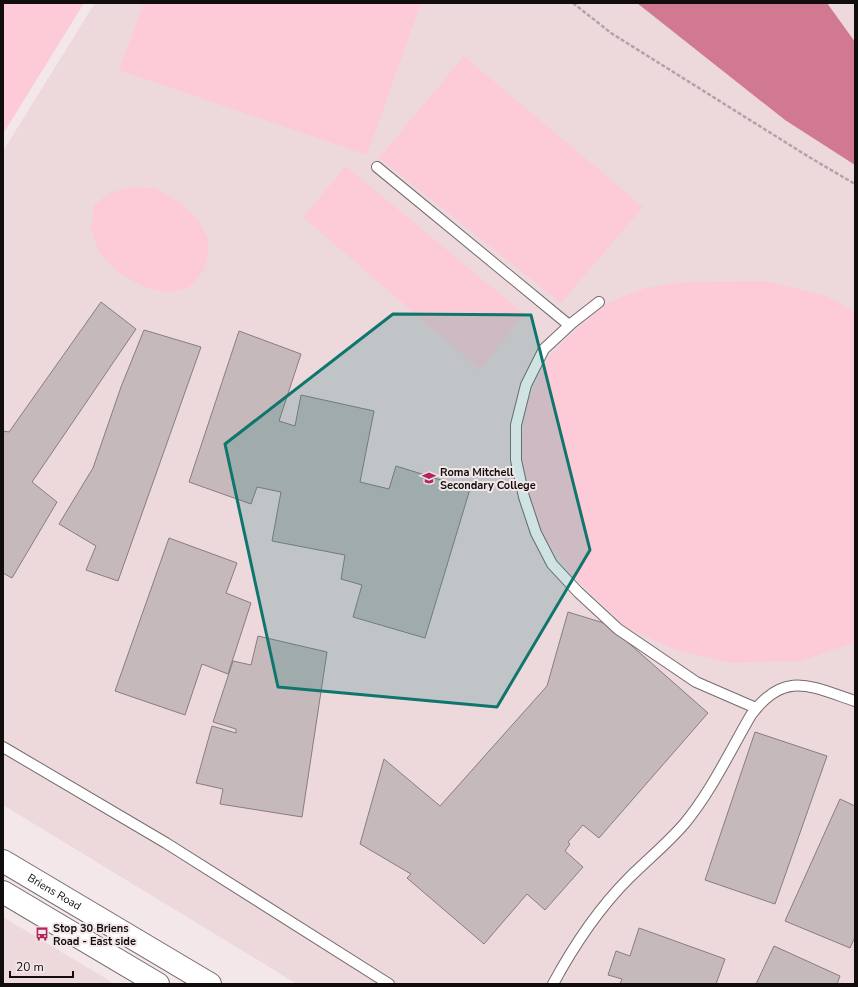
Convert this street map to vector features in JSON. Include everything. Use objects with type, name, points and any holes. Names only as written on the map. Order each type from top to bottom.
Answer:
[{"type":"main road","name":"Briens Road","points":[[3,861],[210,984]]},
{"type":"main road","points":[[3,892],[158,984]]},
{"type":"lane","points":[[377,167],[570,325]]},
{"type":"lane","points":[[599,302],[570,325],[544,349],[526,385],[516,426],[516,460],[524,497],[536,533],[552,564],[578,592],[618,629],[696,682],[756,708]]},
{"type":"lane","points":[[553,984],[580,941],[609,901],[628,879],[684,825],[701,803],[761,701],[775,690],[787,685],[816,688],[855,701]]},
{"type":"lane","points":[[3,747],[205,867],[389,984]]},
{"type":"path","points":[[573,3],[611,33],[809,157],[855,184]]},
{"type":"highlighted area","points":[[393,314],[531,315],[590,550],[497,707],[278,687],[225,444]]},
{"type":"shaded area","points":[[3,3],[84,3],[3,134]]},
{"type":"shaded area","name":"Roma Mitchell Secondary College","points":[[95,3],[855,3],[855,984],[297,984],[3,805],[3,151]]},
{"type":"shaded area","points":[[144,3],[421,3],[367,155],[119,70]]},
{"type":"shaded area","points":[[637,3],[827,3],[855,42],[855,165],[785,120]]},
{"type":"shaded area","points":[[464,56],[643,207],[561,303],[379,158]]},
{"type":"shaded area","points":[[346,166],[524,314],[480,370],[303,217]]},
{"type":"shaded area","points":[[131,187],[155,188],[179,202],[198,220],[208,238],[208,254],[204,270],[190,287],[166,293],[142,286],[119,273],[99,252],[91,229],[94,205],[110,193]]},
{"type":"shaded area","points":[[765,281],[827,296],[855,312],[855,642],[801,661],[730,663],[676,650],[627,628],[575,578],[543,536],[522,470],[521,448],[527,403],[549,357],[569,336],[605,305],[646,288],[684,282]]},
{"type":"shaded area","points":[[3,917],[115,984],[3,984]]},
{"type":"building","points":[[101,302],[136,329],[32,482],[57,502],[12,578],[3,573],[3,431],[9,432]]},
{"type":"building","points":[[144,330],[201,347],[118,581],[86,570],[96,546],[59,524],[93,468],[121,387]]},
{"type":"building","points":[[239,331],[301,354],[279,421],[295,426],[301,395],[374,411],[360,482],[389,489],[396,466],[470,489],[425,638],[353,617],[362,585],[341,579],[345,555],[272,541],[281,492],[257,487],[251,504],[189,482]]},
{"type":"building","points":[[169,538],[237,563],[226,593],[251,603],[228,674],[202,664],[185,715],[115,691]]},
{"type":"building","points":[[568,612],[607,624],[708,713],[599,838],[583,825],[568,842],[570,844],[565,851],[583,867],[545,910],[527,894],[484,944],[407,878],[411,874],[360,844],[384,759],[440,806],[547,686]]},
{"type":"building","points":[[258,636],[327,652],[302,817],[220,804],[223,789],[196,783],[212,726],[236,733],[236,729],[213,722],[233,661],[251,665]]},
{"type":"building","points":[[755,732],[827,756],[775,904],[705,880]]},
{"type":"building","points":[[840,799],[855,806],[855,937],[850,948],[785,921]]},
{"type":"building","points":[[639,928],[725,959],[716,984],[620,984],[622,979],[608,975],[616,951],[630,956]]},
{"type":"building","points":[[774,946],[840,976],[837,984],[756,984]]},
{"type":"place","name":"Roma Mitchell Secondary College","points":[[429,478]]},
{"type":"place","name":"Stop 30 Briens Road - East side","points":[[42,934]]}]
